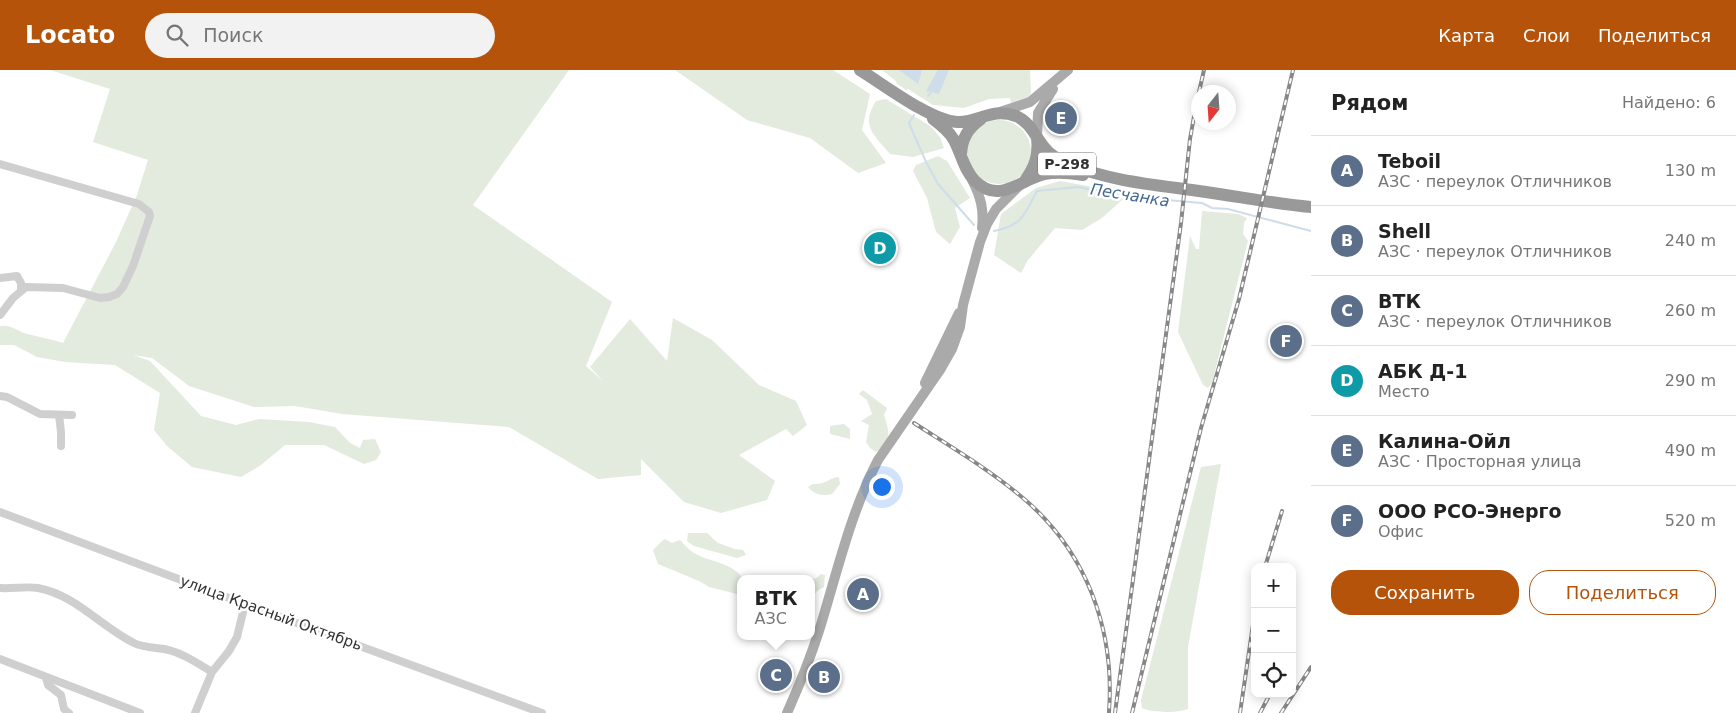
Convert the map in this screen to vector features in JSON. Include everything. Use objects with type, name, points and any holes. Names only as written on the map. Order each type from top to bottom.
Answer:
[{"type":"highway","points":[[860,70],[907,100],[945,120],[956,122],[968,121],[992,114]]},
{"type":"highway","points":[[926,111],[950,134],[968,174]]},
{"type":"highway","points":[[961,156],[967,132],[992,114]]},
{"type":"highway","name":"Р-298","points":[[992,114],[1008,114],[1020,118],[1032,130],[1045,148],[1058,159],[1104,176]]},
{"type":"highway","name":"Р-298","points":[[1022,184],[1032,172],[1037,160],[1037,138]]},
{"type":"highway","name":"Р-298","points":[[968,174],[979,185],[992,190],[1008,190],[1034,177],[1055,172],[1104,176],[1145,184],[1311,207]]},
{"type":"main road","points":[[992,114],[1030,102],[1064,74]]},
{"type":"main road","points":[[1037,138],[1037,117],[1040,108],[1064,74]]},
{"type":"main road","points":[[968,174],[980,195],[982,208],[980,242]]},
{"type":"main road","points":[[815,637],[845,541],[867,482],[878,460],[920,398],[932,368],[963,305],[980,242],[993,213],[1022,184]]},
{"type":"main road","points":[[787,713],[814,640]]},
{"type":"street","points":[[0,164],[127,200],[139,204],[149,212],[149,220],[133,266],[117,294],[109,298],[100,298],[70,289],[50,286],[26,287],[5,306],[0,314]]},
{"type":"street","points":[[0,278],[17,276],[21,283],[21,291]]},
{"type":"street","points":[[0,396],[7,397],[40,414],[72,415]]},
{"type":"street","points":[[59,415],[61,446]]},
{"type":"street","name":"улица Красный Октябрь","points":[[0,512],[542,713]]},
{"type":"street","points":[[0,588],[37,587],[58,593],[136,644],[176,653],[212,672]]},
{"type":"street","points":[[195,713],[212,672],[229,651],[237,636],[245,604]]},
{"type":"street","points":[[0,659],[140,713]]},
{"type":"street","points":[[46,678],[48,685],[61,695],[64,709],[69,713]]},
{"type":"shaded area","points":[[50,70],[569,70],[473,205],[612,302],[586,366],[603,381],[590,367],[630,319],[667,361],[673,318],[712,340],[759,385],[796,401],[807,425],[793,436],[786,429],[739,455],[775,481],[767,500],[721,513],[684,502],[641,459],[641,475],[598,479],[509,427],[342,414],[295,406],[254,407],[189,386],[152,358],[133,355],[150,361],[201,416],[236,425],[259,419],[309,422],[335,427],[350,443],[360,448],[363,440],[375,439],[381,452],[376,460],[364,464],[324,445],[285,445],[261,465],[241,477],[192,467],[167,446],[154,430],[160,393],[115,365],[65,362],[37,357],[14,345],[0,345],[0,326],[11,327],[27,334],[63,343],[116,242],[137,195],[148,160],[93,142],[110,89]]},
{"type":"shaded area","points":[[675,70],[833,70],[870,94],[862,130],[886,163],[858,173],[810,138],[747,120]]},
{"type":"shaded area","points":[[882,70],[1030,70],[1031,93],[1026,101],[1011,103],[1010,98],[989,99],[964,108],[933,105],[908,89],[906,90]]},
{"type":"shaded area","points":[[886,99],[930,126],[940,137],[944,148],[913,157],[890,154],[874,135],[869,124],[871,110],[876,101]]},
{"type":"shaded area","points":[[999,120],[1017,125],[1022,129],[1026,134],[1031,152],[1026,170],[1022,175],[1017,179],[999,184],[981,179],[976,175],[972,170],[967,152],[972,134],[976,129],[981,125]]},
{"type":"shaded area","points":[[938,156],[947,161],[970,198],[955,208],[960,227],[950,244],[936,232],[927,198],[913,171],[916,165]]},
{"type":"shaded area","points":[[1060,181],[1115,191],[1123,199],[1102,218],[1082,230],[1055,228],[1028,260],[1021,273],[994,255],[1001,214],[1036,188]]},
{"type":"shaded area","points":[[1202,211],[1238,214],[1247,218],[1244,223],[1243,234],[1248,241],[1212,383],[1208,388],[1203,385],[1178,332],[1190,236],[1196,249],[1199,249]]},
{"type":"shaded area","points":[[863,390],[887,408],[884,415],[888,431],[887,440],[876,452],[866,442],[869,425],[861,421],[872,414],[867,400],[859,394]]},
{"type":"shaded area","points":[[844,424],[850,429],[850,439],[830,434],[830,426]]},
{"type":"shaded area","points":[[1221,464],[1188,647],[1188,709],[1165,712],[1147,710],[1142,708],[1141,700],[1201,467]]},
{"type":"shaded area","points":[[839,477],[840,484],[832,494],[819,494],[813,492],[808,487],[813,484]]},
{"type":"shaded area","points":[[688,533],[707,533],[718,543],[743,550],[746,555],[737,558],[694,546],[687,541]]},
{"type":"shaded area","points":[[665,539],[672,543],[680,540],[694,553],[727,566],[739,573],[740,575],[737,575],[737,594],[709,587],[658,564],[653,550]]},
{"type":"shaded area","points":[[821,574],[825,575],[824,587],[815,594],[815,579]]},
{"type":"water","points":[[899,70],[922,70],[918,84]]},
{"type":"water","points":[[938,70],[949,70],[939,94],[926,91]]},
{"type":"waterway","name":"Песчанка","points":[[928,96],[932,91]]},
{"type":"waterway","name":"Песчанка","points":[[914,115],[909,123],[926,162],[938,184],[974,225]]},
{"type":"waterway","name":"Песчанка","points":[[994,231],[1011,226],[1022,218],[1037,191],[1078,187],[1155,202],[1167,200],[1202,203],[1212,208],[1228,209],[1311,231]]},
{"type":"railway","points":[[1201,85],[1204,70]]},
{"type":"railway","points":[[1132,713],[1201,428],[1239,299],[1293,70]]},
{"type":"railway","points":[[1115,713],[1181,223],[1192,130]]},
{"type":"railway","points":[[914,423],[970,459],[1023,498],[1045,519],[1064,543],[1080,568],[1092,594],[1101,622],[1110,681],[1109,712]]},
{"type":"railway","points":[[1266,563],[1282,511]]},
{"type":"railway","points":[[1240,713],[1251,638]]},
{"type":"railway","points":[[1281,713],[1311,667]]},
{"type":"railway","points":[[1260,713],[1268,698]]},
{"type":"place","name":"Калина-Ойл","points":[[1061,118]]},
{"type":"place","name":"АБК Д-1","points":[[880,248]]},
{"type":"place","name":"ООО РСО-Энерго","points":[[1286,341]]},
{"type":"place","name":"Teboil","points":[[863,594]]},
{"type":"place","name":"ВТК","points":[[776,675]]},
{"type":"place","name":"Shell","points":[[824,677]]}]
